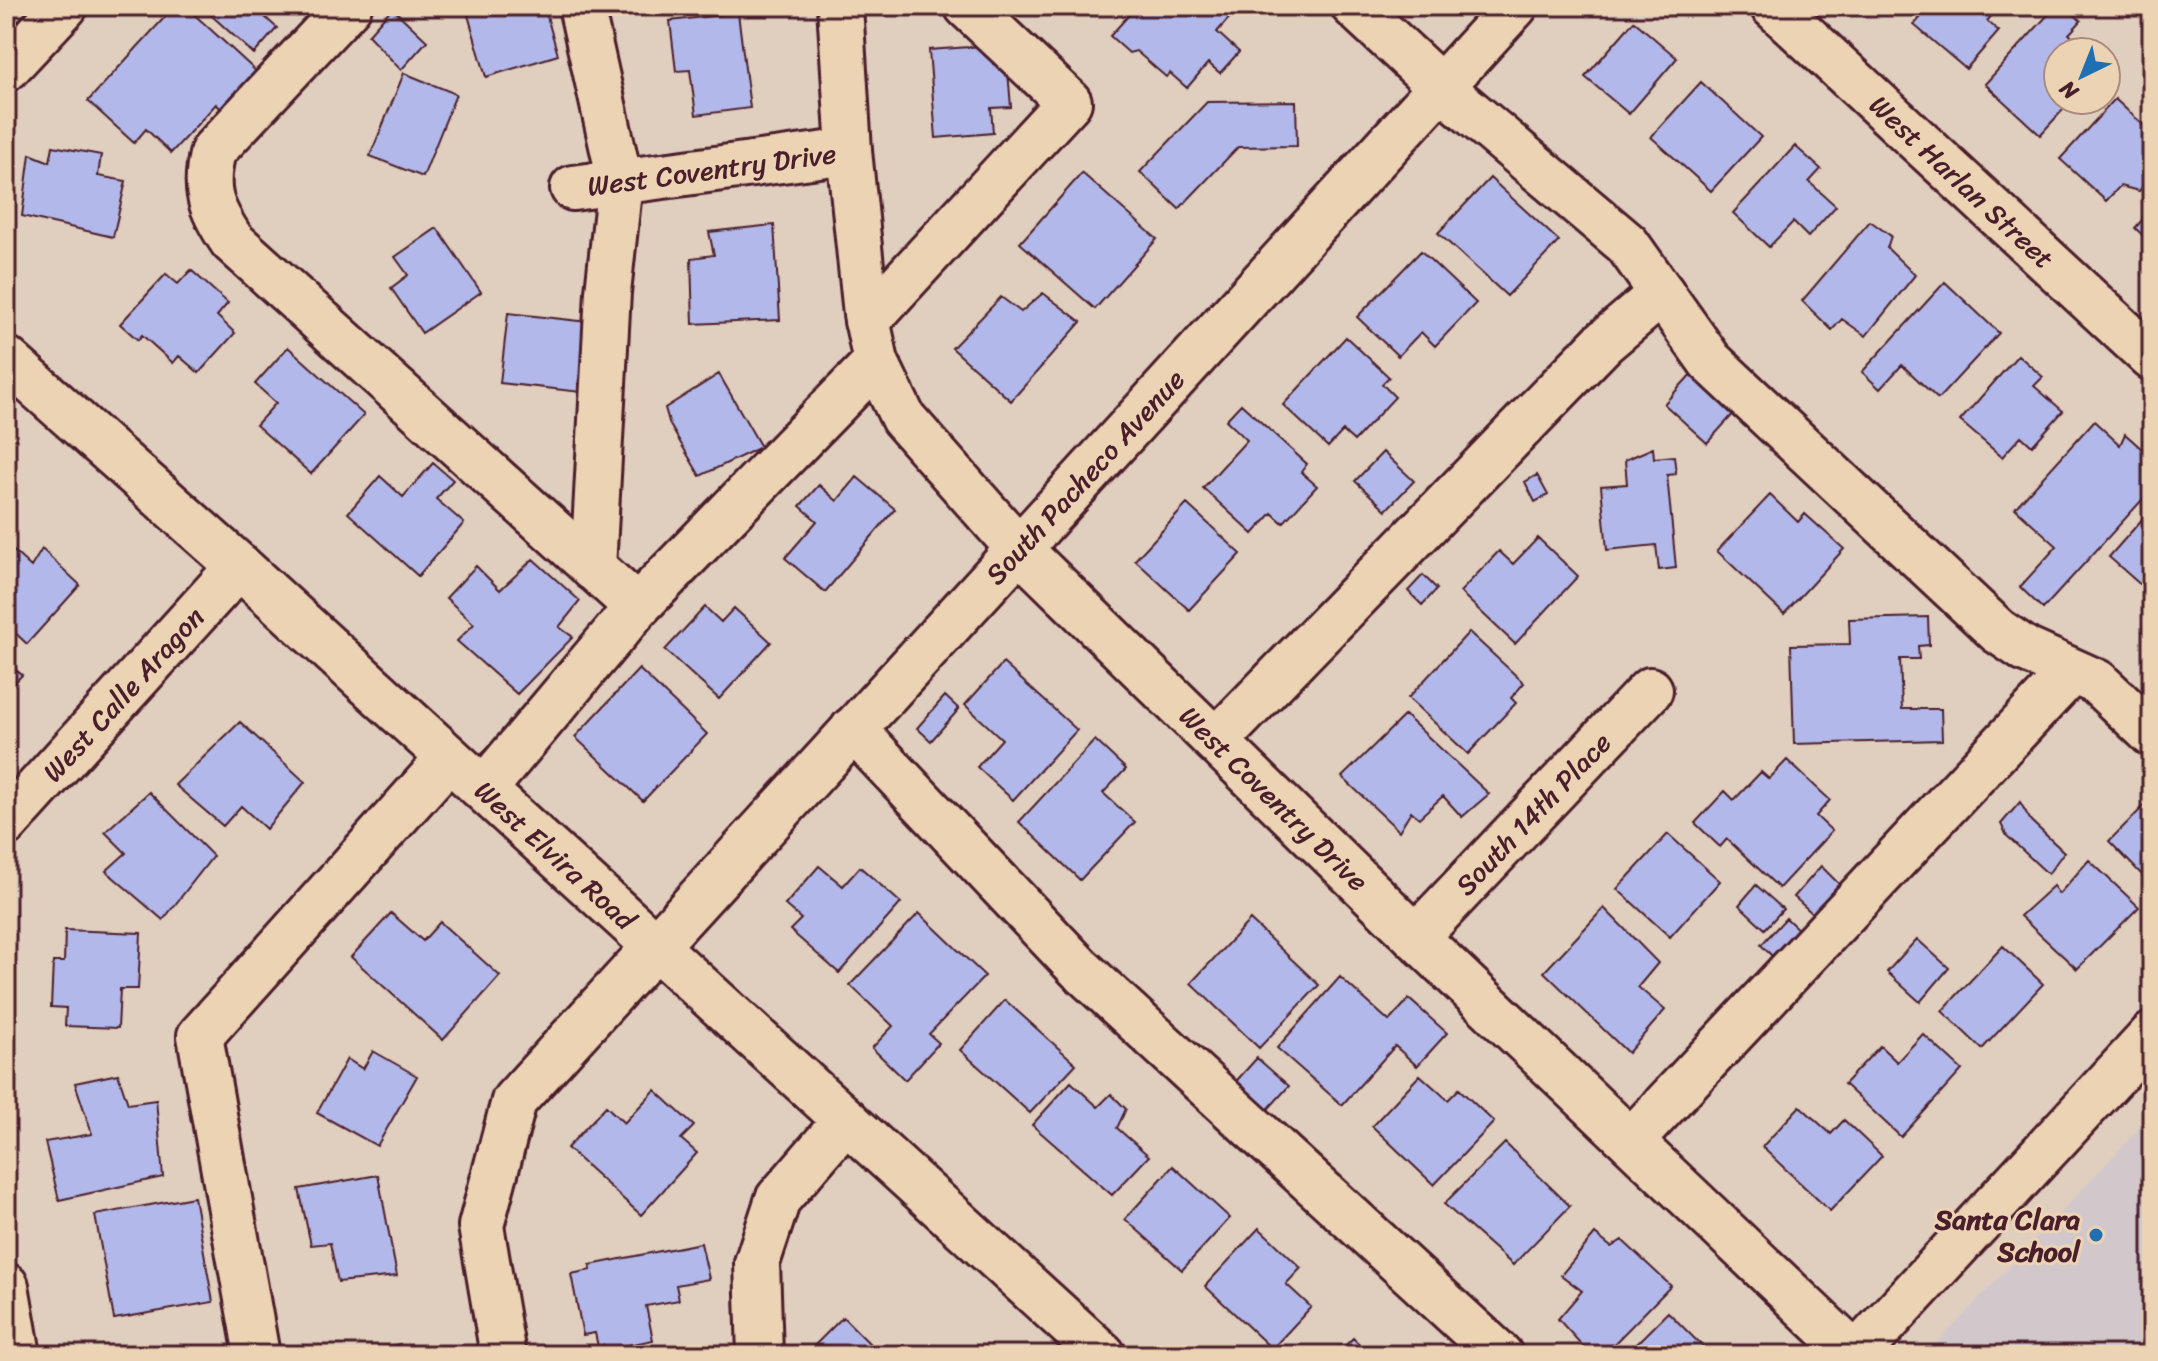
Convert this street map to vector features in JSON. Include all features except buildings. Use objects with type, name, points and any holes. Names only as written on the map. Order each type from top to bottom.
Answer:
[{"type":"street","points":[[6,69],[65,6]]},
{"type":"street","points":[[349,6],[213,151],[206,179],[215,215],[232,241],[637,607]]},
{"type":"street","points":[[581,6],[620,181],[608,292],[593,568]]},
{"type":"street","name":"West Coventry Drive","points":[[840,6],[849,151],[872,341],[903,418],[1018,548],[1416,937],[1856,1355]]},
{"type":"street","points":[[484,789],[637,607],[872,341],[1069,102],[967,6]]},
{"type":"street","points":[[1354,6],[1441,87],[1627,244],[1710,361],[1998,631],[2026,650],[2097,682],[2152,734]]},
{"type":"street","name":"South Pacheco Avenue","points":[[503,1355],[481,1226],[514,1101],[1515,6]]},
{"type":"street","name":"West Harlan Street","points":[[1773,6],[2152,358]]},
{"type":"street","name":"West Coventry Drive","points":[[573,188],[849,151]]},
{"type":"street","points":[[1216,741],[1603,343],[1662,293]]},
{"type":"street","name":"West Elvira Road","points":[[9,366],[239,566],[1103,1355]]},
{"type":"street","name":"West Calle Aragon","points":[[6,823],[239,566]]},
{"type":"street","points":[[1631,1141],[2071,672]]},
{"type":"street","name":"South 14th Place","points":[[1416,937],[1650,690]]},
{"type":"street","points":[[853,729],[1079,968],[1500,1355]]},
{"type":"street","points":[[257,1355],[200,1036],[449,758]]},
{"type":"street","points":[[1856,1355],[2152,1035]]},
{"type":"street","points":[[760,1355],[757,1263],[778,1199],[846,1120]]},
{"type":"street","points":[[6,1286],[18,1355]]},
{"type":"shaded area","name":"Santa Clara School","points":[[2152,1115],[2152,1355],[1926,1355]]},
{"type":"place","name":"Santa Clara School","points":[[2096,1235]]}]
